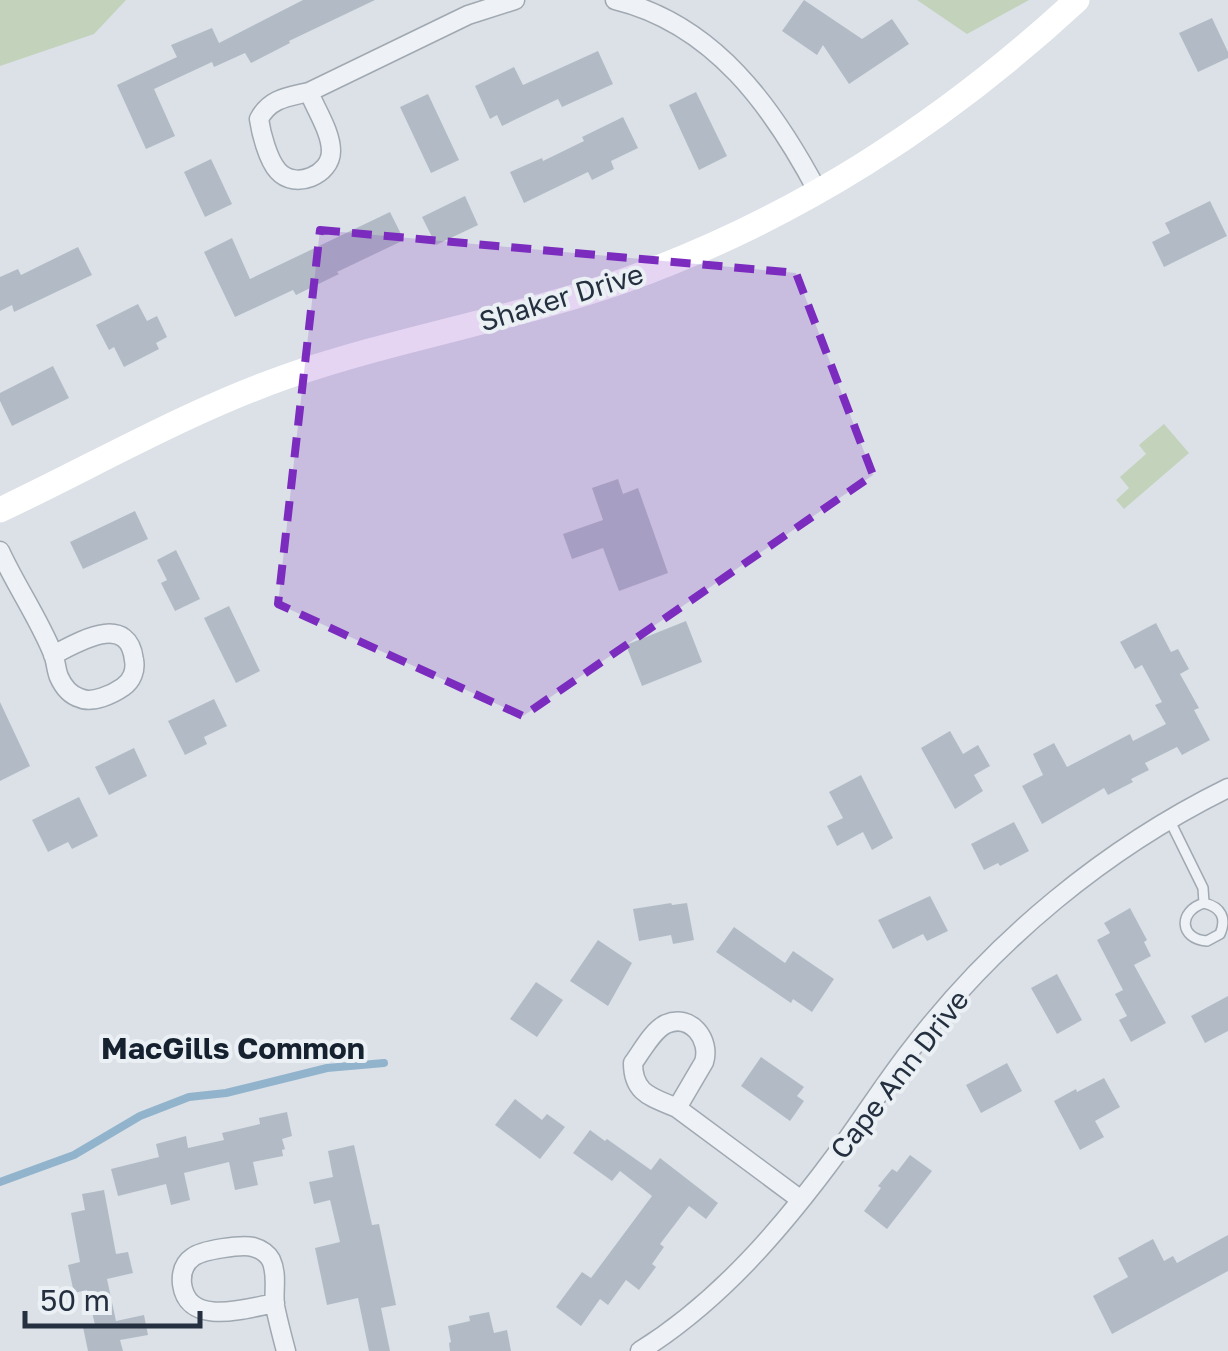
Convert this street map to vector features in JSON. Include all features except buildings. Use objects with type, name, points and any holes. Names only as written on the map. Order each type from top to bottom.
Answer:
[{"type":"street","points":[[309,92],[331,145],[331,158],[314,176],[300,180],[277,170],[262,136],[259,119],[272,102],[309,92],[468,15],[514,0]]},
{"type":"street","points":[[616,0],[689,32],[720,54],[770,114],[818,192]]},
{"type":"street","name":"Shaker Drive","points":[[0,510],[166,429],[285,378],[357,354],[548,305],[687,256],[818,192],[892,147],[966,96],[1077,0]]},
{"type":"street","points":[[0,551],[67,690],[78,698],[100,698],[125,686],[135,664],[126,641],[108,633],[53,655]]},
{"type":"street","name":"Cape Ann Drive","points":[[640,1351],[711,1298],[771,1238],[914,1046],[1023,928],[1130,844],[1228,788]]},
{"type":"street","points":[[677,1108],[707,1054],[698,1032],[676,1022],[665,1024],[656,1032],[633,1063],[636,1085],[677,1108],[802,1200]]},
{"type":"street","points":[[275,1303],[216,1312],[198,1308],[184,1292],[184,1268],[189,1259],[200,1253],[245,1246],[266,1253],[275,1275],[275,1303],[286,1351]]},
{"type":"lane","points":[[1169,819],[1203,888],[1204,903]]},
{"type":"lane","points":[[1204,903],[1219,909],[1224,921],[1220,934],[1207,942],[1192,938],[1185,921],[1194,906],[1204,903]]},
{"type":"highlighted area","points":[[320,230],[796,273],[873,475],[523,716],[278,604]]},
{"type":"green space","points":[[0,0],[126,0],[94,34],[0,66]]},
{"type":"green space","points":[[917,0],[1029,0],[967,34]]},
{"type":"green space","points":[[1164,424],[1189,453],[1124,509],[1116,500],[1129,488],[1120,477],[1146,454],[1139,445]]},
{"type":"waterway","points":[[0,1182],[74,1155],[140,1116],[189,1097],[226,1093],[327,1068],[384,1063]]},
{"type":"district","name":"MacGills Common","points":[[233,1048]]}]
